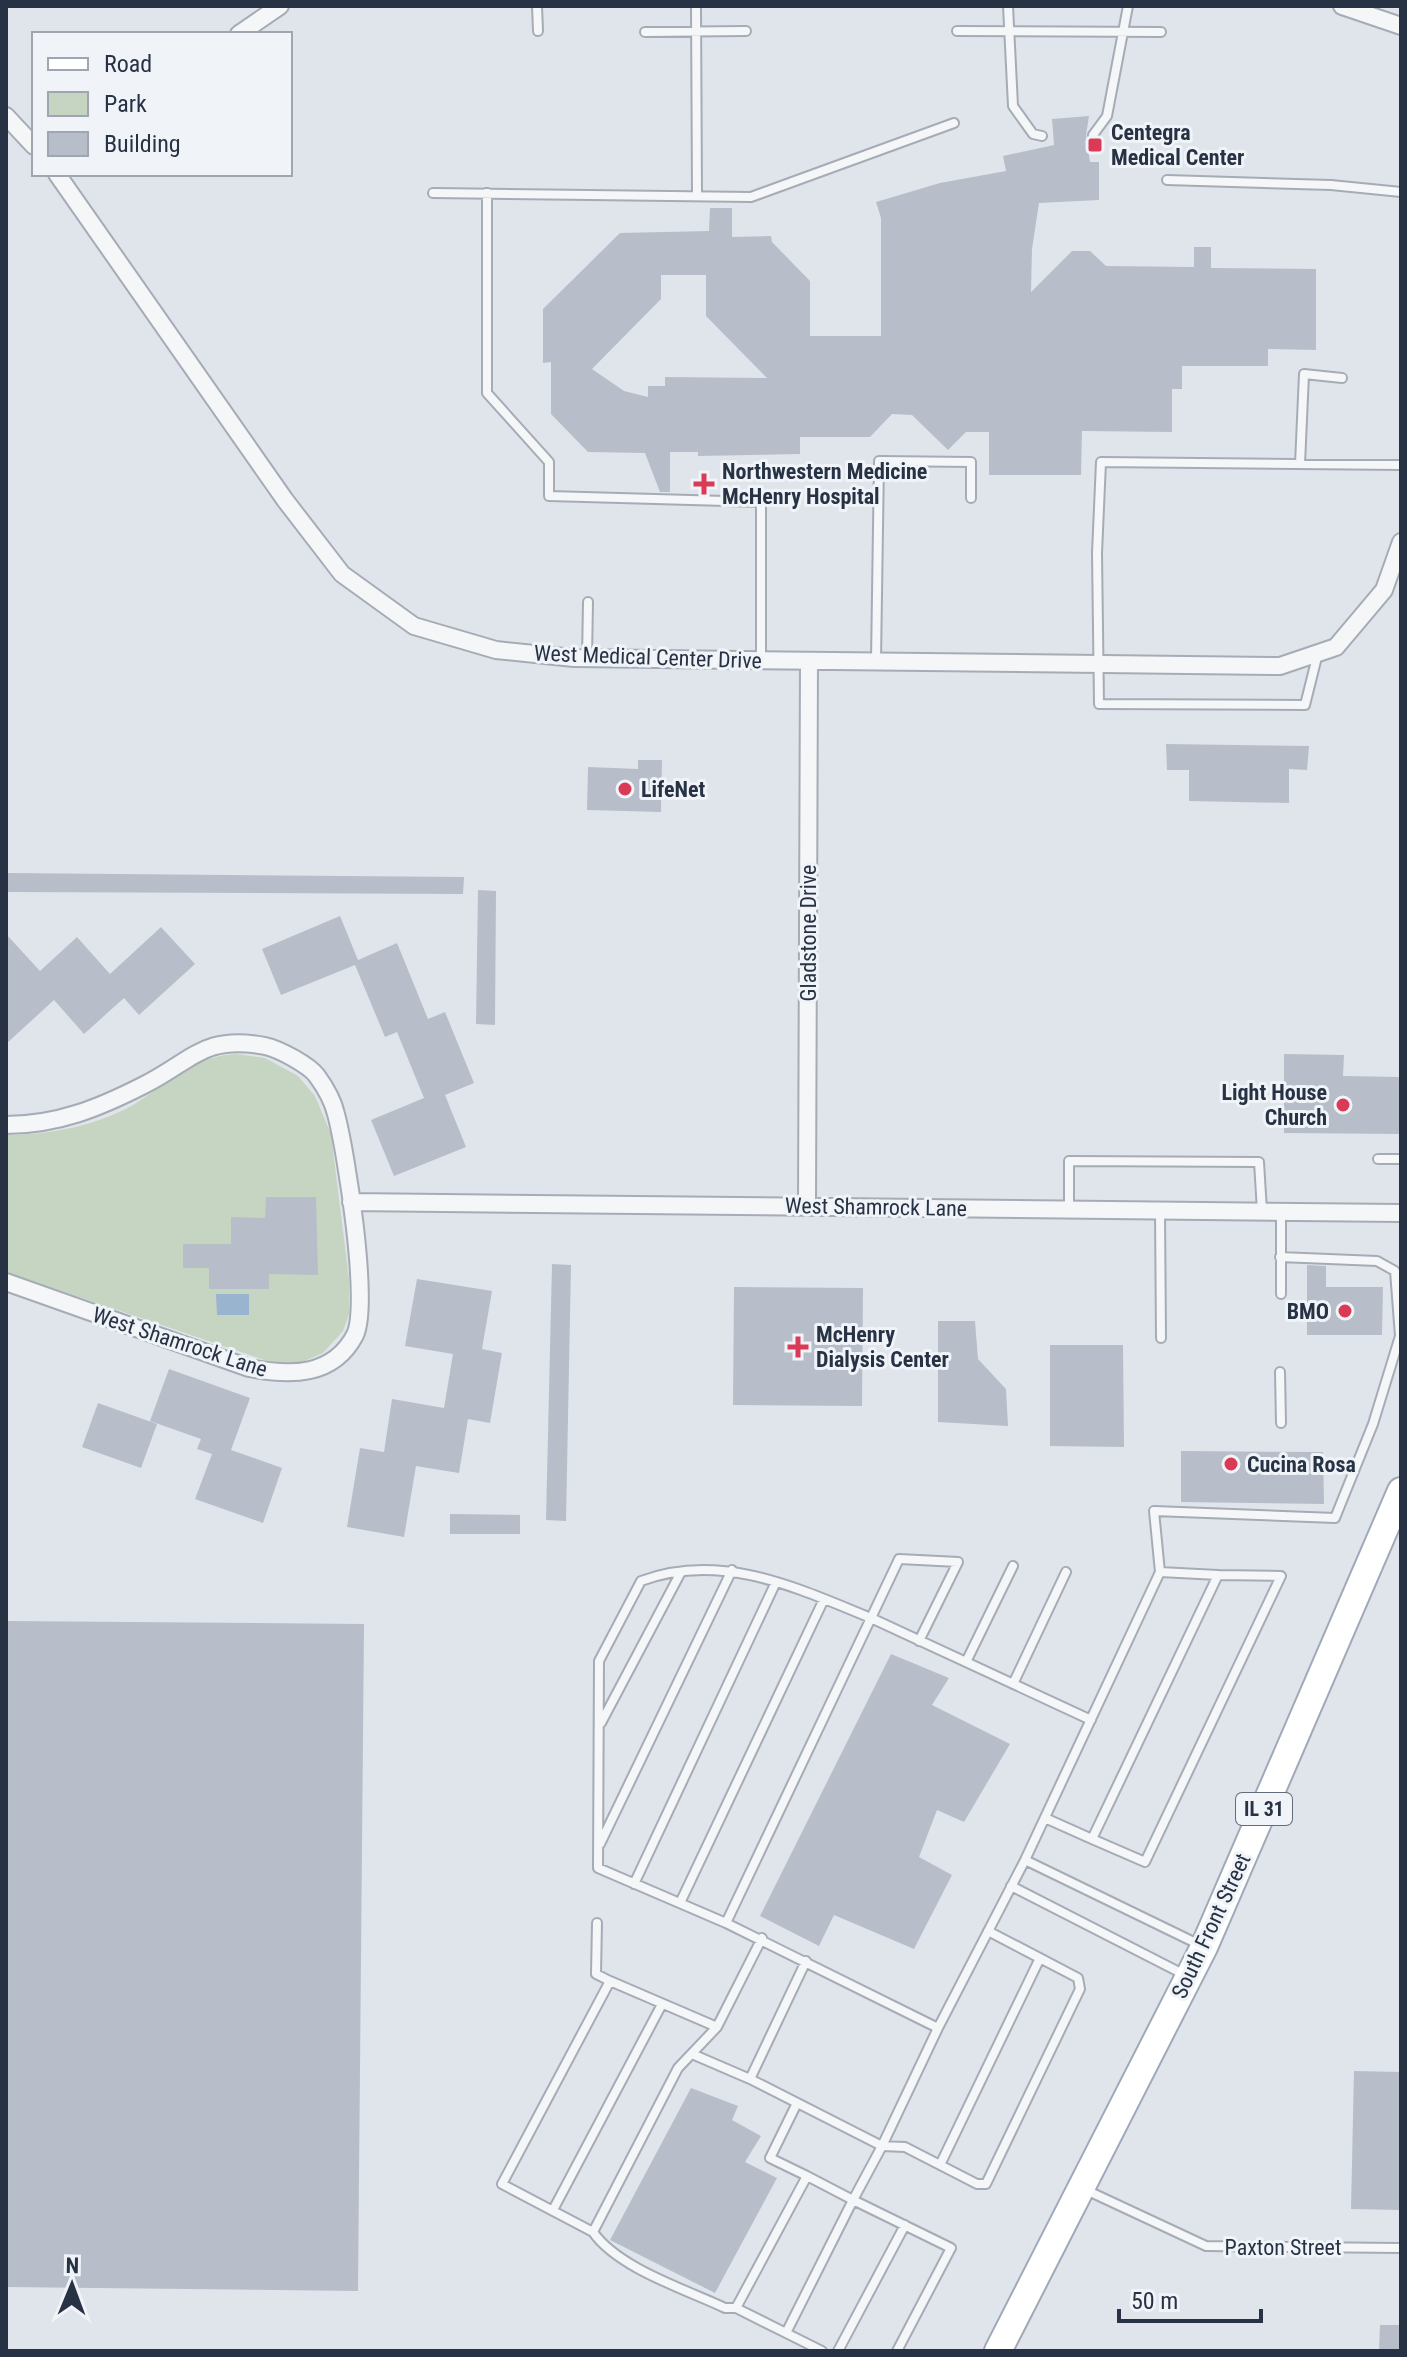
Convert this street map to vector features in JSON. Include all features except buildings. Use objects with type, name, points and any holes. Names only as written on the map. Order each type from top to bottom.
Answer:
[{"type":"main road","name":"South Front Street","points":[[998,2351],[1204,1947],[1401,1491]]},
{"type":"street","points":[[242,32],[280,6]]},
{"type":"street","points":[[1342,6],[1401,26]]},
{"type":"street","points":[[6,116],[32,144]]},
{"type":"street","name":"West Medical Center Drive","points":[[58,176],[285,500],[342,574],[414,626],[496,650],[587,659],[1280,666],[1336,647],[1384,590],[1401,542]]},
{"type":"street","name":"Gladstone Drive","points":[[807,1206],[809,661]]},
{"type":"street","name":"West Shamrock Lane","points":[[6,1125],[35,1125],[78,1115],[147,1084],[194,1052],[234,1041],[270,1047],[315,1073],[333,1104],[351,1202],[361,1313],[355,1334],[327,1366],[304,1373],[276,1373],[249,1368],[6,1282]]},
{"type":"street","name":"West Shamrock Lane","points":[[351,1202],[1401,1213]]},
{"type":"lane","points":[[537,6],[538,31]]},
{"type":"lane","points":[[696,6],[697,194]]},
{"type":"lane","points":[[1008,6],[1013,106],[1033,134],[1042,136]]},
{"type":"lane","points":[[1093,135],[1107,116],[1128,6]]},
{"type":"lane","points":[[645,32],[696,34],[746,31]]},
{"type":"lane","points":[[957,31],[1161,32]]},
{"type":"lane","points":[[433,193],[751,197],[954,123]]},
{"type":"lane","points":[[1167,180],[1331,185],[1401,192]]},
{"type":"lane","points":[[487,193],[487,393],[549,462],[549,496],[761,502],[761,660]]},
{"type":"lane","points":[[1300,464],[1304,374],[1342,378]]},
{"type":"lane","points":[[876,662],[879,461],[971,462],[971,498]]},
{"type":"lane","points":[[1318,653],[1305,705],[1099,704],[1097,496],[1101,462],[1401,465]]},
{"type":"lane","points":[[587,659],[588,602]]},
{"type":"lane","points":[[1378,1159],[1401,1159]]},
{"type":"lane","points":[[1069,1209],[1069,1161],[1259,1162],[1262,1211]]},
{"type":"lane","points":[[1160,1210],[1161,1338]]},
{"type":"lane","points":[[1281,1211],[1281,1294]]},
{"type":"lane","points":[[786,2333],[1025,1860],[1160,1572],[1154,1511],[1335,1518],[1373,1424],[1400,1336],[1395,1271],[1377,1261],[1280,1257]]},
{"type":"lane","points":[[1280,1372],[1281,1423]]},
{"type":"lane","points":[[726,1923],[899,1559],[958,1562],[919,1641]]},
{"type":"lane","points":[[966,1662],[1013,1566]]},
{"type":"lane","points":[[938,2028],[762,1938],[598,1868],[599,1661],[641,1581],[681,1572],[732,1570],[776,1582],[871,1618],[1091,1720]]},
{"type":"lane","points":[[598,1848],[732,1570]]},
{"type":"lane","points":[[599,1727],[681,1572]]},
{"type":"lane","points":[[1013,1684],[1066,1572]]},
{"type":"lane","points":[[1045,1818],[1145,1862],[1281,1576],[1160,1572]]},
{"type":"lane","points":[[1092,1839],[1218,1575]]},
{"type":"lane","points":[[634,1884],[776,1582]]},
{"type":"lane","points":[[680,1903],[824,1599]]},
{"type":"lane","points":[[1025,1860],[1204,1947]]},
{"type":"lane","points":[[1011,1886],[1189,1977]]},
{"type":"lane","points":[[597,1923],[596,1974],[661,2006],[717,2027]]},
{"type":"lane","points":[[692,2054],[750,2079],[882,2146],[905,2147],[977,2184],[986,2184],[1080,1989],[1078,1978],[988,1931]]},
{"type":"lane","points":[[593,2232],[678,2068],[717,2027],[762,1938]]},
{"type":"lane","points":[[940,2165],[1040,1958]]},
{"type":"lane","points":[[750,2079],[806,1961]]},
{"type":"lane","points":[[610,1981],[502,2184],[593,2232],[603,2245],[624,2260],[725,2308],[736,2308],[822,2351]]},
{"type":"lane","points":[[553,2210],[661,2006]]},
{"type":"lane","points":[[797,2103],[770,2158],[951,2248],[897,2351]]},
{"type":"lane","points":[[736,2308],[807,2176]]},
{"type":"lane","name":"Paxton Street","points":[[1082,2187],[1206,2246],[1401,2248]]},
{"type":"lane","points":[[838,2351],[905,2225]]},
{"type":"green space","points":[[237,1054],[265,1058],[298,1076],[315,1096],[331,1134],[349,1279],[349,1314],[343,1331],[323,1353],[300,1363],[276,1364],[6,1272],[6,1135],[55,1131],[103,1119],[133,1105],[194,1065]]},
{"type":"water","points":[[216,1294],[249,1294],[249,1315],[217,1315]]},
{"type":"place","name":"Centegra Medical Center","points":[[1095,145]]},
{"type":"place","name":"Northwestern Medicine McHenry Hospital","points":[[704,484]]},
{"type":"place","name":"LifeNet","points":[[625,789]]},
{"type":"place","name":"Light House Church","points":[[1343,1105]]},
{"type":"place","name":"BMO","points":[[1345,1311]]},
{"type":"place","name":"McHenry Dialysis Center","points":[[798,1347]]},
{"type":"place","name":"Cucina Rosa","points":[[1231,1464]]}]
